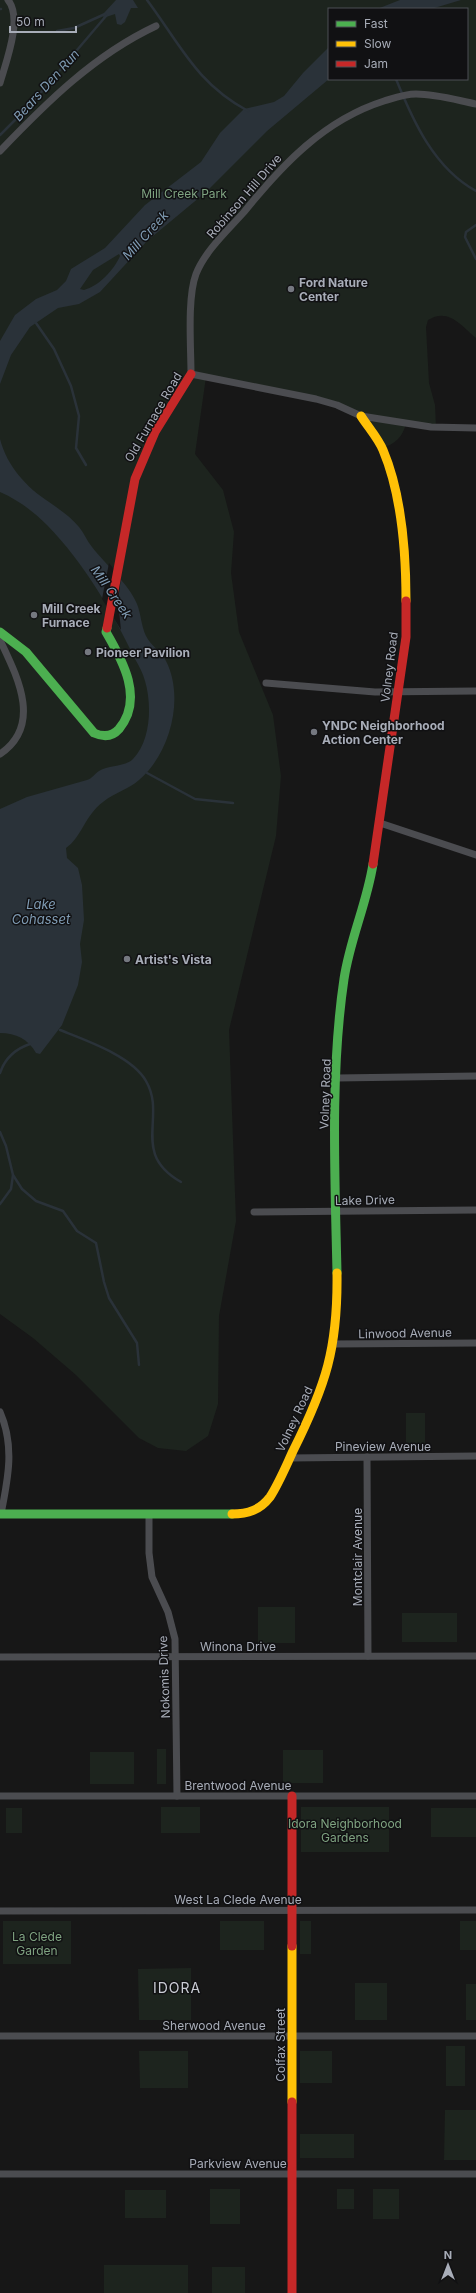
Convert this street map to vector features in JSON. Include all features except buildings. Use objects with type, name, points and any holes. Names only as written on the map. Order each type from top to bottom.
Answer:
[{"type":"street","points":[[0,83],[14,21],[13,8],[8,0]]},
{"type":"street","points":[[0,151],[50,100],[82,72],[121,46],[156,26]]},
{"type":"street","name":"Robinson Hill Drive","points":[[191,374],[192,293],[196,275],[208,255],[276,173],[302,149],[341,120],[366,107],[407,95],[432,95],[476,104]]},
{"type":"street","name":"Old Furnace Road","points":[[0,632],[9,637],[23,650],[91,730],[100,736],[107,736],[114,734],[123,724],[130,706],[128,681],[122,659],[106,632],[130,496],[139,464],[191,374],[316,399],[337,405],[361,416],[431,427],[476,428]]},
{"type":"street","name":"Volney Road","points":[[1,1514],[240,1514],[258,1511],[267,1502],[317,1404],[333,1344],[337,1296],[337,1078],[345,974],[348,958],[365,908],[380,823],[399,692],[407,619],[401,521],[397,493],[384,453],[372,431],[361,416]]},
{"type":"street","points":[[0,640],[20,683],[23,704],[21,729],[9,748],[0,754]]},
{"type":"street","points":[[266,683],[333,690],[399,692],[476,691]]},
{"type":"street","points":[[380,823],[476,855]]},
{"type":"street","points":[[337,1078],[476,1076]]},
{"type":"street","name":"Lake Drive","points":[[254,1212],[476,1210]]},
{"type":"street","name":"Linwood Avenue","points":[[333,1344],[476,1343]]},
{"type":"street","points":[[0,1412],[7,1433],[10,1454],[1,1514]]},
{"type":"street","name":"Pineview Avenue","points":[[290,1458],[476,1456]]},
{"type":"street","name":"Montclair Avenue","points":[[367,1458],[368,1656]]},
{"type":"street","name":"Nokomis Drive","points":[[149,1514],[150,1569],[174,1630],[176,1657],[177,1796]]},
{"type":"street","name":"Winona Drive","points":[[0,1657],[476,1656]]},
{"type":"street","name":"Brentwood Avenue","points":[[0,1796],[476,1796]]},
{"type":"street","name":"Colfax Street","points":[[292,1796],[292,2293]]},
{"type":"street","name":"West La Clede Avenue","points":[[0,1911],[476,1910]]},
{"type":"street","name":"Sherwood Avenue","points":[[0,2036],[476,2036]]},
{"type":"street","name":"Parkview Avenue","points":[[0,2174],[476,2174]]},
{"type":"green space","name":"Mill Creek Park","points":[[0,0],[476,0],[476,338],[460,324],[448,317],[435,317],[428,320],[426,327],[429,383],[435,405],[436,427],[406,423],[401,436],[395,442],[382,448],[361,416],[337,405],[206,377],[195,454],[223,490],[234,532],[231,573],[239,632],[273,715],[281,776],[276,836],[229,1030],[236,1221],[219,1316],[218,1404],[208,1436],[186,1451],[158,1448],[139,1438],[76,1375],[33,1338],[0,1314]]},
{"type":"green space","points":[[406,1413],[425,1413],[425,1447],[406,1447]]},
{"type":"green space","points":[[258,1607],[295,1607],[295,1643],[258,1643]]},
{"type":"green space","points":[[402,1613],[457,1613],[457,1642],[402,1642]]},
{"type":"green space","points":[[157,1749],[166,1749],[166,1784],[157,1784]]},
{"type":"green space","points":[[283,1750],[323,1750],[323,1783],[283,1783]]},
{"type":"green space","points":[[90,1752],[134,1752],[134,1784],[90,1784]]},
{"type":"green space","points":[[161,1807],[200,1807],[200,1833],[161,1833]]},
{"type":"green space","name":"Idora Neighborhood Gardens","points":[[301,1807],[389,1807],[389,1852],[301,1852]]},
{"type":"green space","points":[[6,1808],[22,1808],[22,1833],[6,1833]]},
{"type":"green space","points":[[431,1808],[476,1808],[476,1837],[431,1837]]},
{"type":"green space","name":"La Clede Garden","points":[[3,1921],[71,1921],[71,1964],[3,1964]]},
{"type":"green space","points":[[220,1921],[264,1921],[264,1950],[220,1950]]},
{"type":"green space","points":[[300,1921],[311,1921],[311,1954],[300,1954]]},
{"type":"green space","points":[[460,1921],[476,1921],[476,1950],[460,1950]]},
{"type":"green space","points":[[191,1968],[191,2020],[139,2020],[138,1969]]},
{"type":"green space","points":[[355,1983],[387,1983],[387,2020],[355,2020]]},
{"type":"green space","points":[[466,1984],[476,1984],[476,2020],[466,2020]]},
{"type":"green space","points":[[446,2046],[465,2046],[465,2086],[446,2086]]},
{"type":"green space","points":[[139,2051],[188,2051],[188,2088],[140,2088]]},
{"type":"green space","points":[[300,2051],[332,2051],[332,2083],[300,2083]]},
{"type":"green space","points":[[445,2110],[476,2110],[476,2160],[444,2160]]},
{"type":"green space","points":[[300,2134],[354,2134],[354,2158],[300,2158]]},
{"type":"green space","points":[[210,2189],[240,2189],[240,2224],[210,2224]]},
{"type":"green space","points":[[337,2189],[354,2189],[354,2209],[337,2209]]},
{"type":"green space","points":[[373,2189],[399,2189],[399,2219],[373,2219]]},
{"type":"green space","points":[[125,2190],[166,2190],[166,2218],[125,2218]]},
{"type":"green space","points":[[104,2265],[188,2265],[188,2293],[104,2293]]},
{"type":"green space","points":[[212,2267],[245,2267],[245,2293],[212,2293]]},
{"type":"water","points":[[116,0],[133,0],[138,8],[131,8],[125,22],[121,25],[117,24],[115,14],[103,18],[104,13]]},
{"type":"water","points":[[400,0],[461,0],[434,8],[380,8]]},
{"type":"water","name":"Mill Creek","points":[[328,48],[328,80],[267,131],[206,192],[147,241],[100,292],[79,304],[58,308],[30,327],[11,355],[0,384],[0,341],[15,315],[36,299],[57,290],[66,281],[71,269],[105,248],[145,205],[201,162],[220,133],[244,109],[274,102],[284,96],[303,73]],"holes":[[[119,254],[120,256],[110,272],[95,285],[84,290],[80,289],[93,270]]]},
{"type":"water","points":[[0,439],[7,458],[18,475],[33,490],[65,513],[76,523],[97,554],[128,589],[137,604],[146,636],[166,661],[172,676],[174,692],[174,708],[171,725],[159,756],[150,769],[131,786],[107,799],[97,807],[76,838],[66,848],[67,858],[78,868],[82,885],[84,920],[80,944],[82,962],[78,985],[62,1025],[40,1054],[36,1053],[29,1044],[21,1038],[11,1034],[0,1033],[0,809],[27,797],[87,780],[103,769],[130,762],[139,751],[147,732],[149,700],[141,670],[117,623],[85,571],[42,520],[19,502],[0,492]]},
{"type":"pier","points":[[109,563],[121,578],[118,601],[121,630],[102,599]]},
{"type":"waterway","name":"Bears Den Run","points":[[147,0],[190,62],[215,88],[230,100],[248,111]]},
{"type":"waterway","points":[[57,31],[74,28],[105,14]]},
{"type":"waterway","name":"Bears Den Run","points":[[0,135],[32,103],[106,16]]},
{"type":"waterway","points":[[396,80],[418,127],[437,157],[448,170],[476,191]]},
{"type":"waterway","points":[[476,225],[466,232],[465,237],[476,259]]},
{"type":"waterway","points":[[36,323],[54,349],[71,386],[79,416],[76,448],[86,465]]},
{"type":"waterway","points":[[147,773],[195,799],[233,803]]},
{"type":"waterway","points":[[60,1030],[107,1050],[130,1064],[139,1072],[146,1081],[151,1094],[153,1108],[153,1147],[157,1159],[166,1171],[181,1182]]},
{"type":"waterway","points":[[0,1073],[5,1063],[15,1051],[30,1044]]},
{"type":"waterway","points":[[0,1132],[6,1146],[13,1175],[22,1189],[36,1201],[63,1211],[77,1231],[96,1243],[109,1298],[137,1343],[139,1365]]},
{"type":"waterway","points":[[0,1204],[11,1189],[13,1175]]},
{"type":"traffic: fast","points":[[0,632],[26,652],[94,733],[107,736],[113,734],[119,729],[126,717],[130,705],[128,680],[119,655],[106,632],[107,628]]},
{"type":"traffic: fast","points":[[337,1273],[334,1126],[340,1015],[347,964],[367,893],[373,864]]},
{"type":"traffic: fast","points":[[0,1514],[232,1514]]},
{"type":"traffic: slow","points":[[361,416],[383,450],[395,486],[404,544],[406,601]]},
{"type":"traffic: slow","points":[[232,1514],[248,1512],[258,1508],[270,1497],[314,1406],[328,1365],[332,1345],[337,1299],[337,1273]]},
{"type":"traffic: slow","points":[[292,1946],[292,2102]]},
{"type":"traffic: jam","points":[[107,628],[135,479],[155,432],[191,374]]},
{"type":"traffic: jam","points":[[373,864],[406,637],[406,601]]},
{"type":"traffic: jam","points":[[292,1796],[292,1946]]},
{"type":"traffic: jam","points":[[292,2102],[292,2293]]},
{"type":"place","name":"Ford Nature Center","points":[[291,289]]},
{"type":"place","name":"Mill Creek Furnace","points":[[34,615]]},
{"type":"place","name":"Pioneer Pavilion","points":[[88,652]]},
{"type":"place","name":"YNDC Neighborhood Action Center","points":[[314,732]]},
{"type":"place","name":"Artist's Vista","points":[[127,959]]},
{"type":"district","name":"IDORA","points":[[177,1987]]},
{"type":"water label","name":"Lake Cohasset","points":[[41,912]]}]
